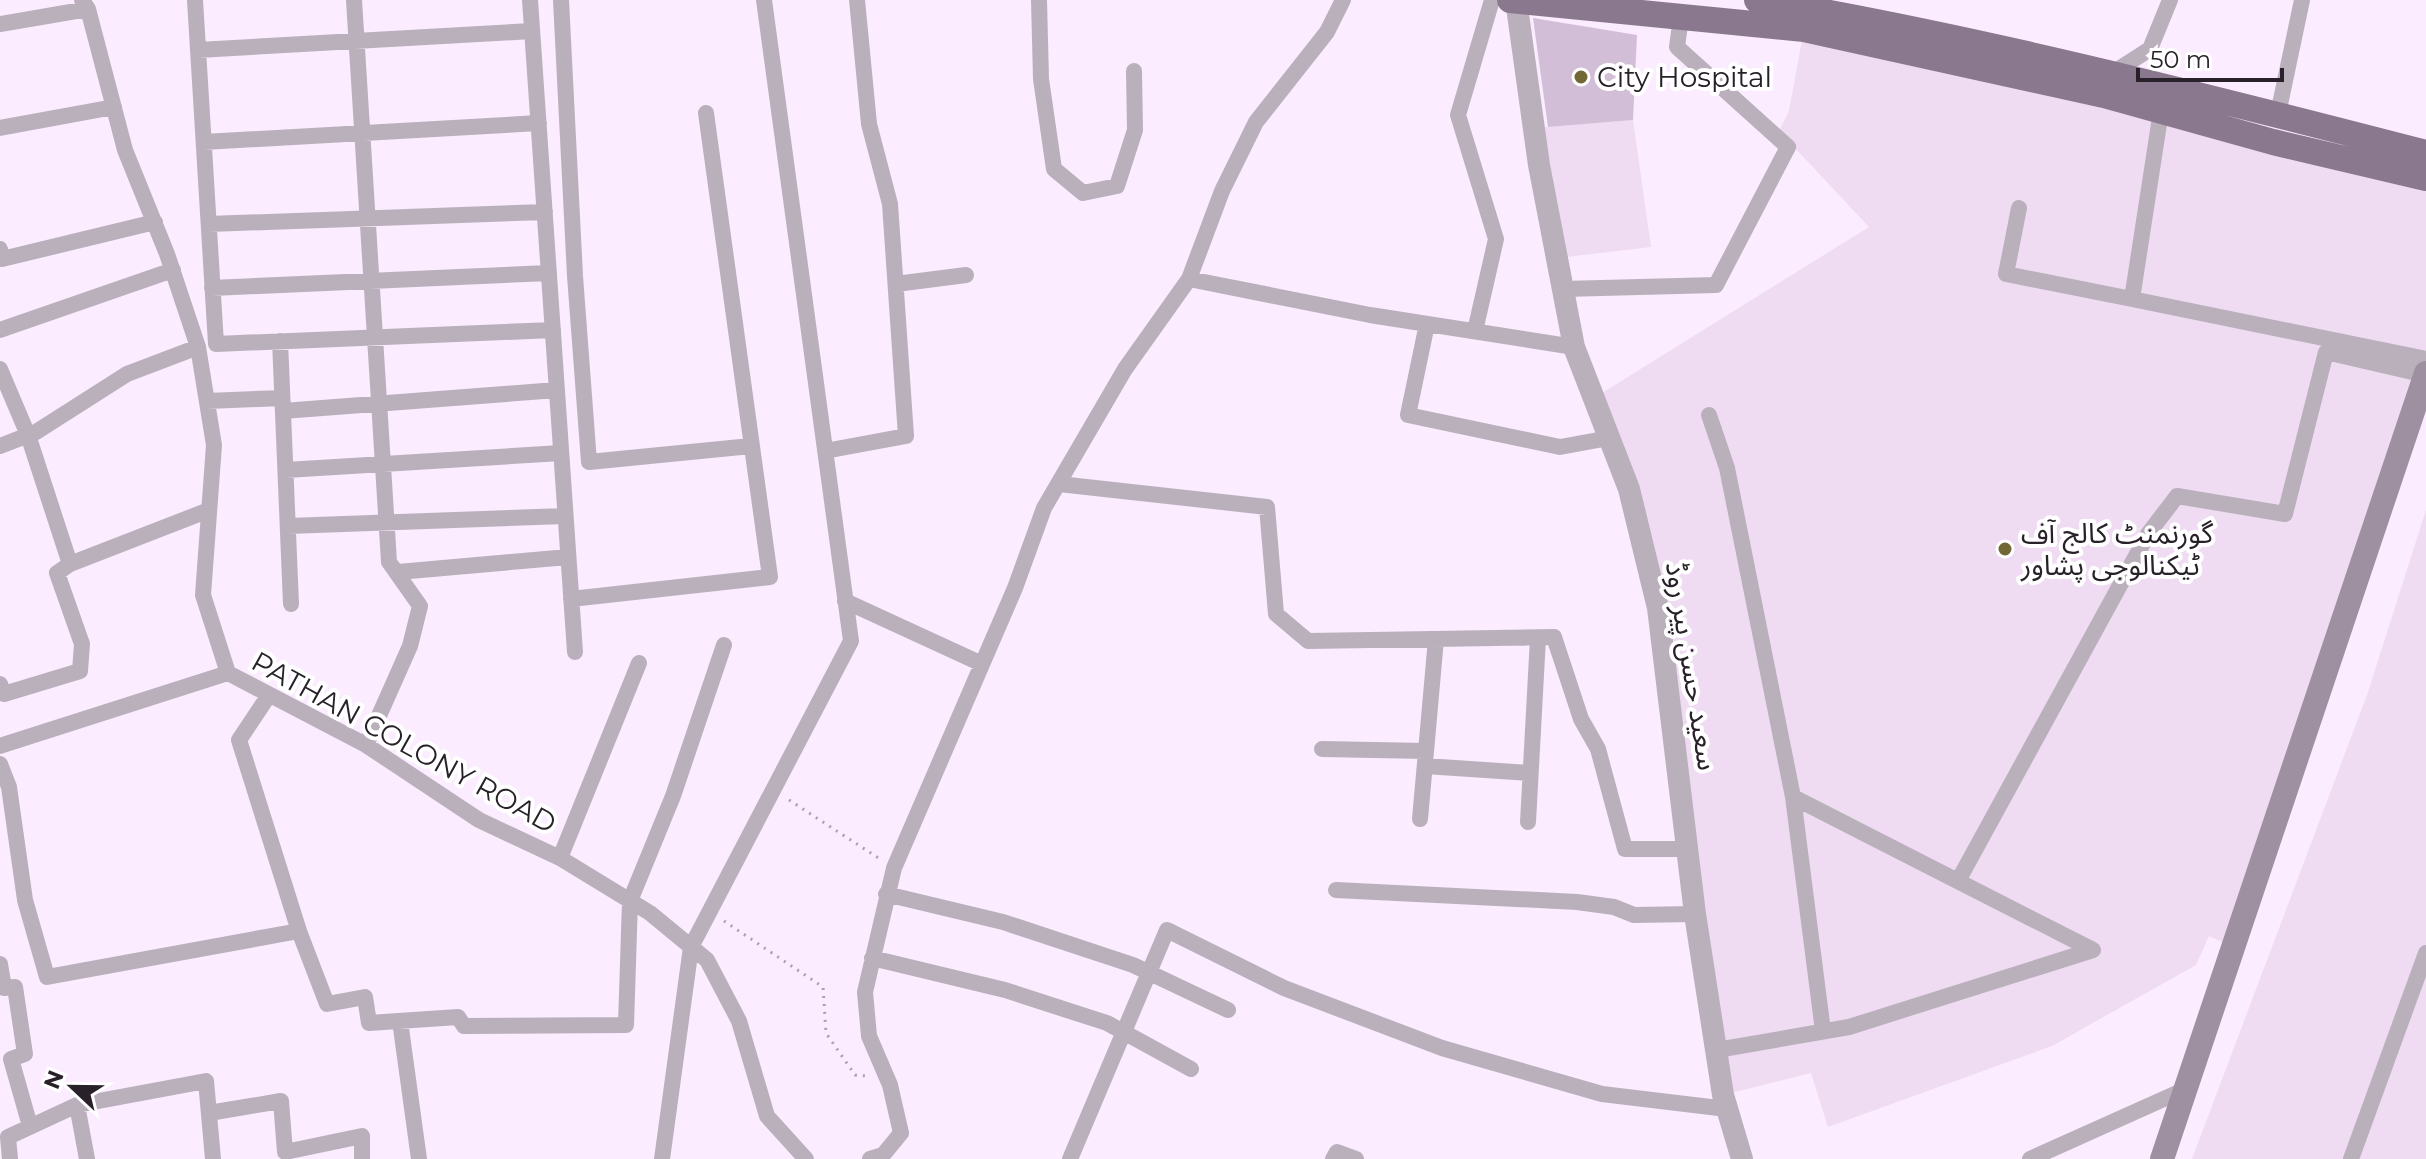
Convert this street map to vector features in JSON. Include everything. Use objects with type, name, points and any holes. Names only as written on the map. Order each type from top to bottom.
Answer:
[{"type":"main road","points":[[1508,0],[1675,11],[1804,29],[1865,20]]},
{"type":"main road","points":[[1757,0],[1865,20],[2107,85],[2278,114],[2426,153]]},
{"type":"main road","points":[[2107,85],[2161,111],[2273,142],[2426,178]]},
{"type":"main road","points":[[2273,142],[2278,114]]},
{"type":"main road","points":[[2162,1159],[2426,374]]},
{"type":"street","points":[[195,0],[216,344],[553,330]]},
{"type":"street","points":[[354,0],[389,562],[420,606],[410,646],[366,745]]},
{"type":"street","points":[[530,0],[575,652]]},
{"type":"street","points":[[561,0],[575,276],[589,462],[751,446]]},
{"type":"street","points":[[662,1159],[691,947],[851,641],[764,0]]},
{"type":"street","points":[[825,451],[906,436],[890,204],[869,124],[857,0]]},
{"type":"street","points":[[1039,0],[1041,79],[1054,169],[1083,193],[1117,186],[1135,130],[1134,71]]},
{"type":"street","points":[[882,1158],[901,1133],[887,1077],[869,1036],[865,992],[894,868],[982,664],[1044,508],[1125,369],[1189,279],[1222,191],[1256,122],[1327,32],[1343,0]]},
{"type":"street","points":[[1475,331],[1496,239],[1458,115],[1508,0]]},
{"type":"street","name":"سعید حسن پیر روڈ","points":[[1508,0],[1574,347],[1629,489],[1658,608],[1695,914],[1727,1109],[1742,1159]]},
{"type":"street","points":[[2107,85],[2150,49],[2170,0]]},
{"type":"street","points":[[2278,114],[2302,0]]},
{"type":"street","points":[[0,24],[85,5]]},
{"type":"street","name":"PATHAN COLONY ROAD","points":[[85,5],[125,150],[173,270],[198,347],[214,445],[203,595],[228,673],[366,745],[479,820],[560,858],[630,901],[707,960],[739,1021],[767,1116],[806,1159]]},
{"type":"street","points":[[1563,289],[1716,285],[1788,147],[1677,47],[1675,11]]},
{"type":"street","points":[[198,50],[532,31]]},
{"type":"street","points":[[0,128],[114,107]]},
{"type":"street","points":[[2132,299],[2161,111]]},
{"type":"street","points":[[571,599],[770,577],[706,113]]},
{"type":"street","points":[[204,142],[539,123]]},
{"type":"street","points":[[2019,208],[2006,274],[2426,359]]},
{"type":"street","points":[[209,224],[545,212]]},
{"type":"street","points":[[0,249],[2,259],[155,222]]},
{"type":"street","points":[[0,330],[173,270]]},
{"type":"street","points":[[212,288],[549,273]]},
{"type":"street","points":[[896,284],[966,275]]},
{"type":"street","points":[[1189,279],[1427,324],[1574,347]]},
{"type":"street","points":[[1427,324],[1408,415],[1560,447],[1609,438]]},
{"type":"street","points":[[280,341],[291,604]]},
{"type":"street","points":[[0,446],[28,435],[127,374],[198,347]]},
{"type":"street","points":[[1958,881],[2148,534],[2177,496],[2285,514],[2326,352],[2426,374]]},
{"type":"street","points":[[0,369],[28,435],[70,564]]},
{"type":"street","points":[[207,401],[379,403],[557,390]]},
{"type":"street","points":[[1709,415],[1727,468],[1793,797],[1823,1031]]},
{"type":"street","points":[[286,470],[561,453]]},
{"type":"street","points":[[1059,484],[1267,507],[1276,614],[1308,641],[1554,637],[1581,719],[1598,749],[1625,849],[1687,849]]},
{"type":"street","points":[[0,684],[4,694],[80,671],[82,644],[57,573],[70,564],[209,510]]},
{"type":"street","points":[[288,526],[565,516]]},
{"type":"street","points":[[398,572],[568,557]]},
{"type":"street","points":[[845,601],[982,664]]},
{"type":"street","points":[[1528,822],[1538,638]]},
{"type":"street","points":[[1420,819],[1436,639]]},
{"type":"street","points":[[269,695],[239,740],[299,931],[327,1004],[365,997],[369,1023],[458,1017],[464,1026],[626,1025],[630,901],[673,796],[724,645]]},
{"type":"street","points":[[560,858],[639,663]]},
{"type":"street","points":[[0,746],[228,673]]},
{"type":"street","points":[[1322,749],[1530,773]]},
{"type":"street","points":[[0,764],[9,787],[25,900],[47,977],[299,931]]},
{"type":"street","points":[[1717,1050],[1849,1027],[2093,950],[1793,797]]},
{"type":"street","points":[[1336,890],[1577,902],[1614,907],[1634,915],[1695,914]]},
{"type":"street","points":[[886,894],[1003,922],[1148,972],[1228,1010]]},
{"type":"street","points":[[1070,1159],[1167,930],[1284,988],[1442,1048],[1602,1094],[1727,1109]]},
{"type":"street","points":[[872,958],[1005,990],[1107,1023],[1191,1069]]},
{"type":"street","points":[[0,964],[4,988],[15,987],[25,1054],[11,1059],[30,1126]]},
{"type":"street","points":[[2351,1159],[2424,965]]},
{"type":"street","points":[[400,1021],[419,1159]]},
{"type":"street","points":[[10,1159],[8,1137],[77,1105],[206,1081],[213,1159]]},
{"type":"street","points":[[2030,1159],[2186,1089]]},
{"type":"street","points":[[209,1113],[281,1101],[285,1152],[362,1136],[362,1159]]},
{"type":"street","points":[[77,1105],[87,1159]]},
{"type":"street","points":[[1333,1159],[1337,1152],[1356,1159]]},
{"type":"path","points":[[772,789],[894,868]]},
{"type":"path","points":[[708,913],[747,933],[823,987],[826,1033],[855,1075],[887,1077]]},
{"type":"shaded area","name":"گورنمنٹ کالج آف ٹیکنالوجی پشاور","points":[[1804,29],[2426,178],[2426,373],[2234,947],[2209,936],[2196,965],[2052,1046],[1828,1127],[1811,1073],[1723,1095],[1659,608],[1594,398],[1869,227],[1779,131],[1789,111]]},
{"type":"shaded area","points":[[1633,120],[1651,247],[1566,257],[1534,128]]},
{"type":"shaded area","points":[[2426,510],[2426,1159],[2192,1159],[2367,695]]},
{"type":"building","name":"City Hospital","points":[[1533,18],[1637,35],[1633,120],[1548,127]]},
{"type":"place","name":"City Hospital","points":[[1581,77]]},
{"type":"place","name":"گورنمنٹ کالج آف ٹیکنالوجی پشاور","points":[[2005,549]]}]
